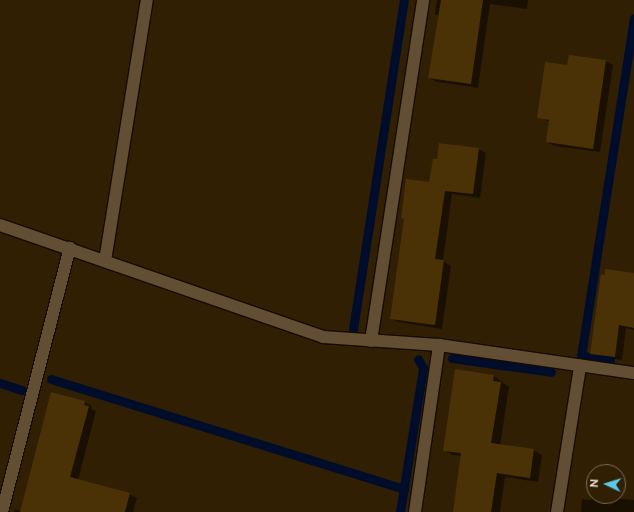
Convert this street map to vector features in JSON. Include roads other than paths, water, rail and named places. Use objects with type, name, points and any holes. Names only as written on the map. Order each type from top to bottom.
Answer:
[{"type":"street","points":[[105,261],[147,0]]},
{"type":"street","points":[[371,341],[423,0]]},
{"type":"street","points":[[0,225],[70,248],[323,337],[439,345],[634,373]]},
{"type":"street","points":[[2,512],[70,248]]},
{"type":"street","points":[[415,512],[439,345]]},
{"type":"street","points":[[558,512],[580,366]]},
{"type":"waterway","points":[[353,329],[404,0]]},
{"type":"waterway","points":[[610,360],[581,356],[634,18]]},
{"type":"waterway","points":[[452,358],[551,372]]},
{"type":"waterway","points":[[400,512],[423,368],[418,359]]},
{"type":"waterway","points":[[51,379],[404,489]]},
{"type":"waterway","points":[[0,383],[22,390]]}]
